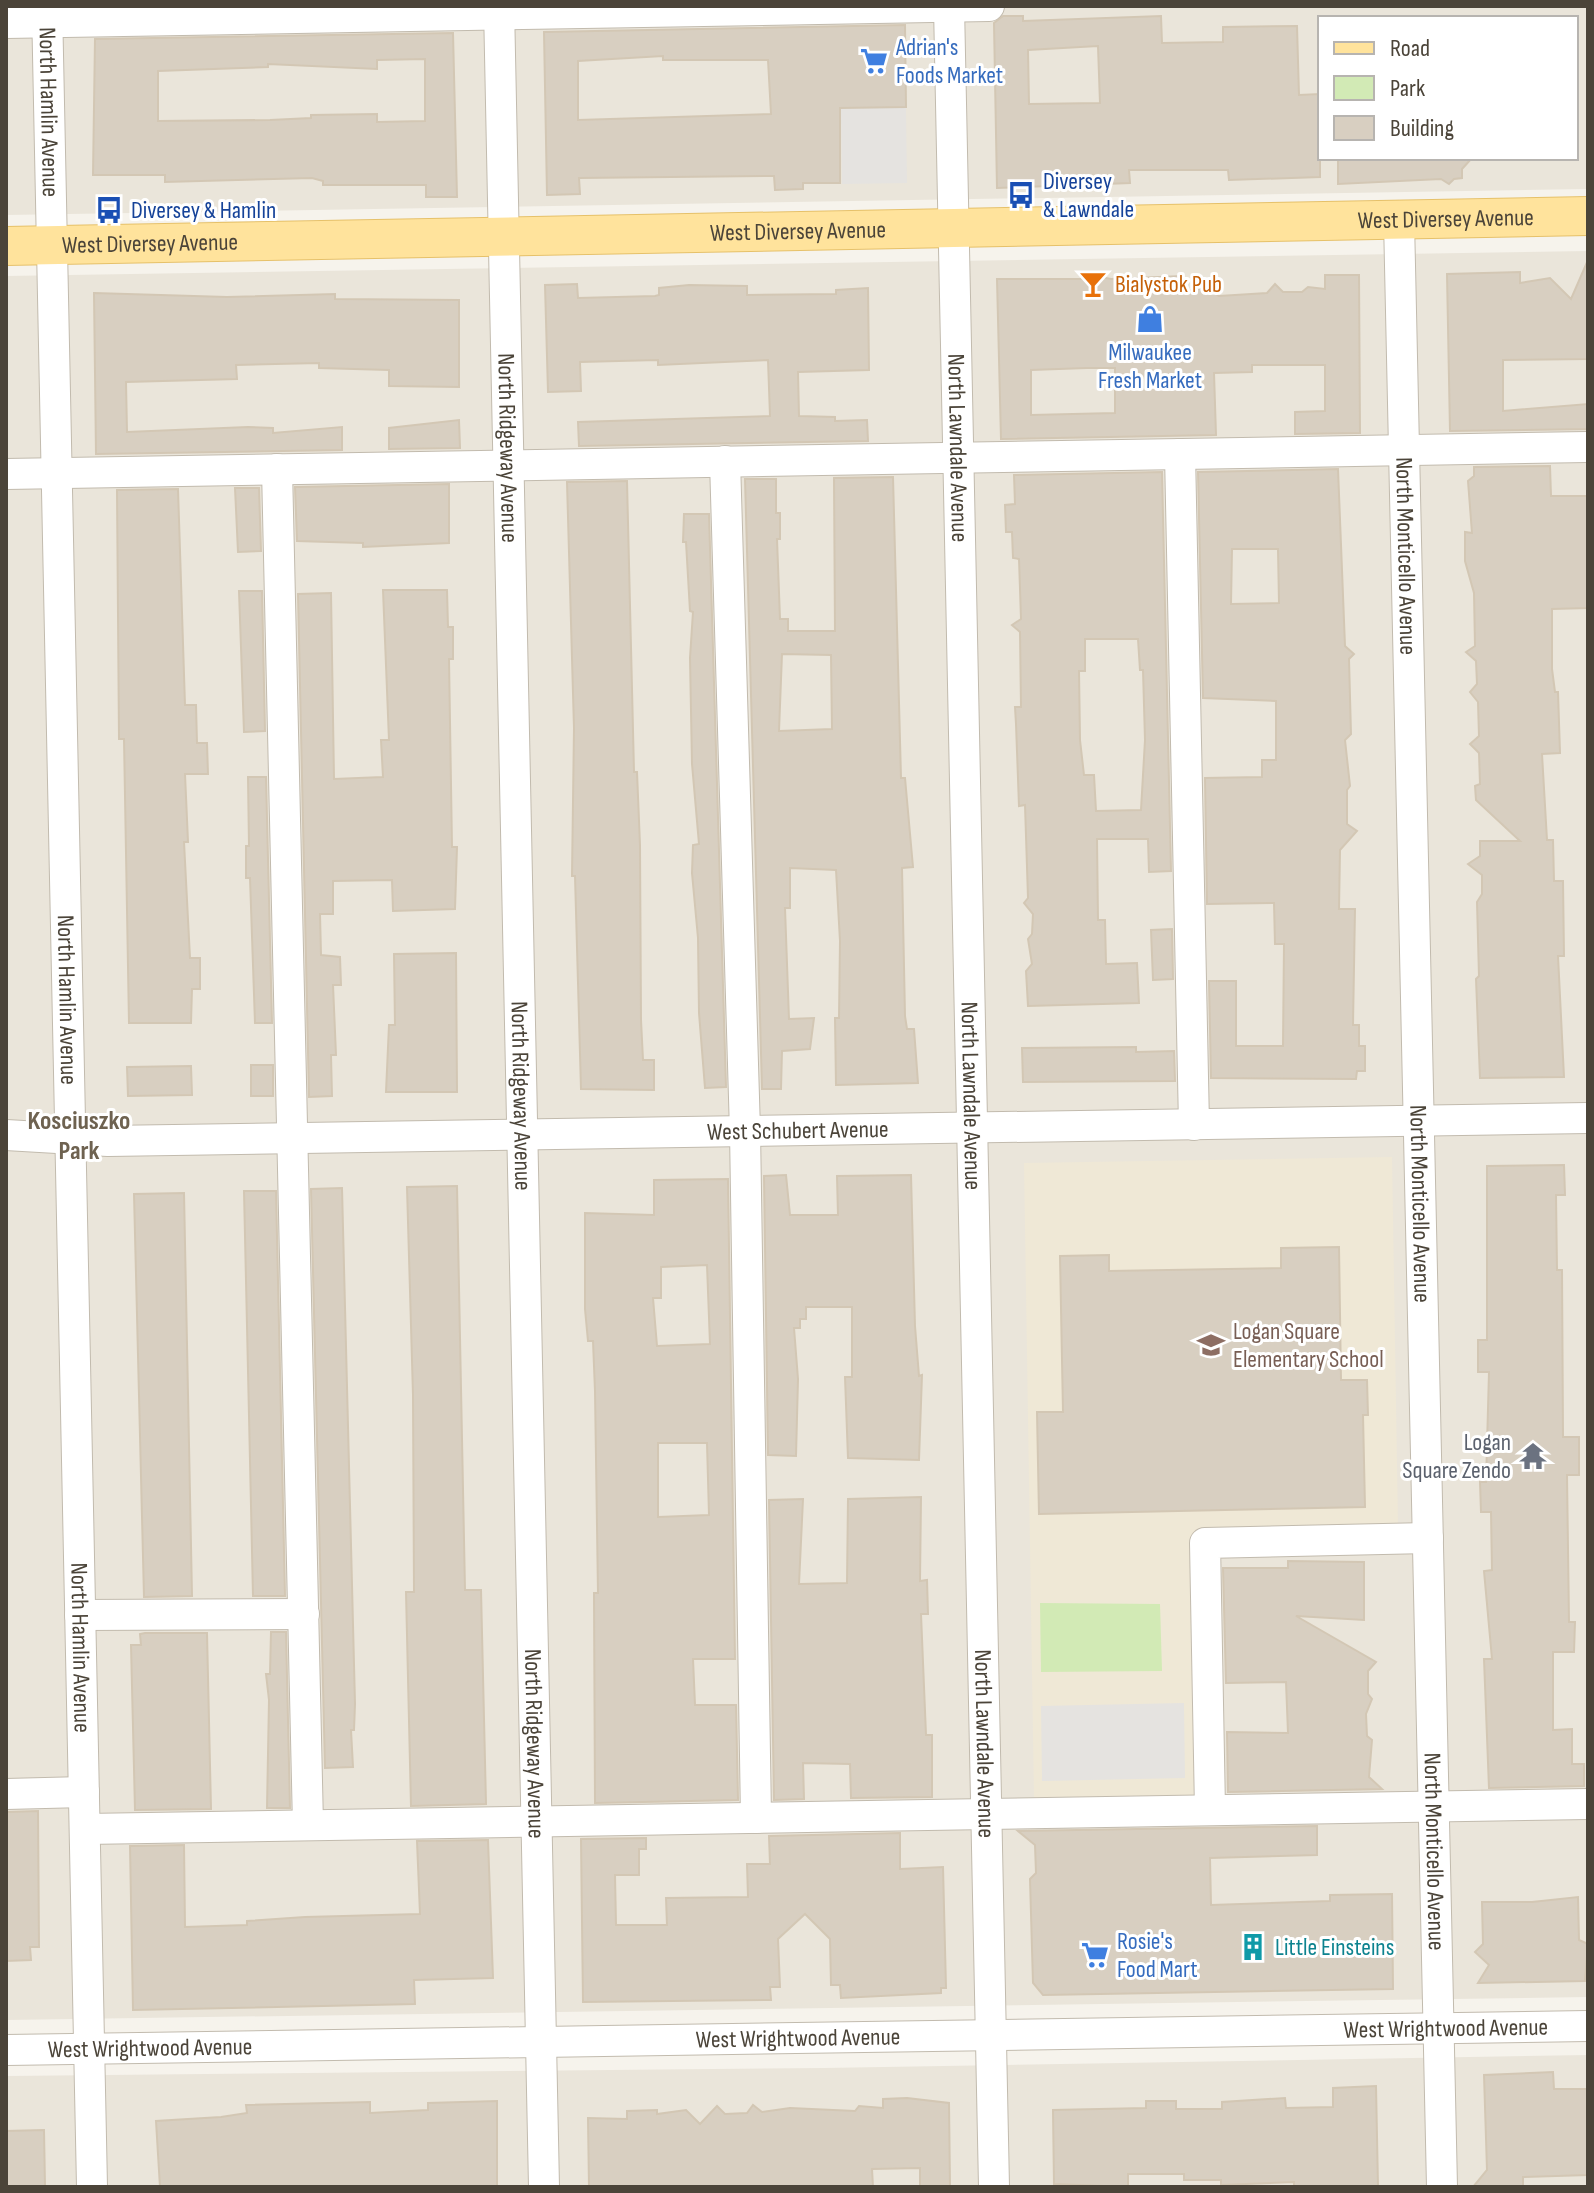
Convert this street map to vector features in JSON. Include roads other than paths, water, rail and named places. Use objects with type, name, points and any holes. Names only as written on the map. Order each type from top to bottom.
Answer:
[{"type":"main road","name":"West Diversey Avenue","points":[[6,246],[1588,216]]},
{"type":"street","name":"North Lawndale Avenue","points":[[949,6],[994,2187]]},
{"type":"street","points":[[6,23],[47,14],[989,6]]},
{"type":"street","name":"North Ridgeway Avenue","points":[[499,10],[544,2187]]},
{"type":"street","name":"North Hamlin Avenue","points":[[47,14],[92,2187]]},
{"type":"street","name":"North Monticello Avenue","points":[[1399,220],[1442,2187]]},
{"type":"street","points":[[6,474],[1588,447]]},
{"type":"street","points":[[1180,454],[1194,1125]]},
{"type":"street","points":[[725,461],[745,1131],[756,1818]]},
{"type":"street","points":[[277,469],[308,1825]]},
{"type":"street","name":"West Schubert Avenue","points":[[6,1135],[108,1141],[1588,1118]]},
{"type":"street","points":[[1210,1810],[1205,1543],[1428,1538]]},
{"type":"street","points":[[80,1615],[304,1614]]},
{"type":"street","points":[[6,1794],[84,1792]]},
{"type":"street","points":[[85,1829],[1588,1804]]},
{"type":"street","name":"West Wrightwood Avenue","points":[[6,2050],[1588,2026]]},
{"type":"place","name":"Adrian's Foods Market","points":[[874,61]]},
{"type":"place","name":"Diversey & Lawndale","points":[[1021,195]]},
{"type":"place","name":"Diversey & Hamlin","points":[[109,210]]},
{"type":"place","name":"Bialystok Pub","points":[[1093,284]]},
{"type":"place","name":"Milwaukee Fresh Market","points":[[1150,319]]},
{"type":"place","name":"Logan Square Elementary School","points":[[1211,1345]]},
{"type":"place","name":"Logan Square Zendo","points":[[1533,1456]]},
{"type":"place","name":"Little Einsteins","points":[[1253,1947]]},
{"type":"place","name":"Rosie's Food Mart","points":[[1095,1955]]},
{"type":"district","name":"Kosciuszko Park","points":[[79,1135]]}]
